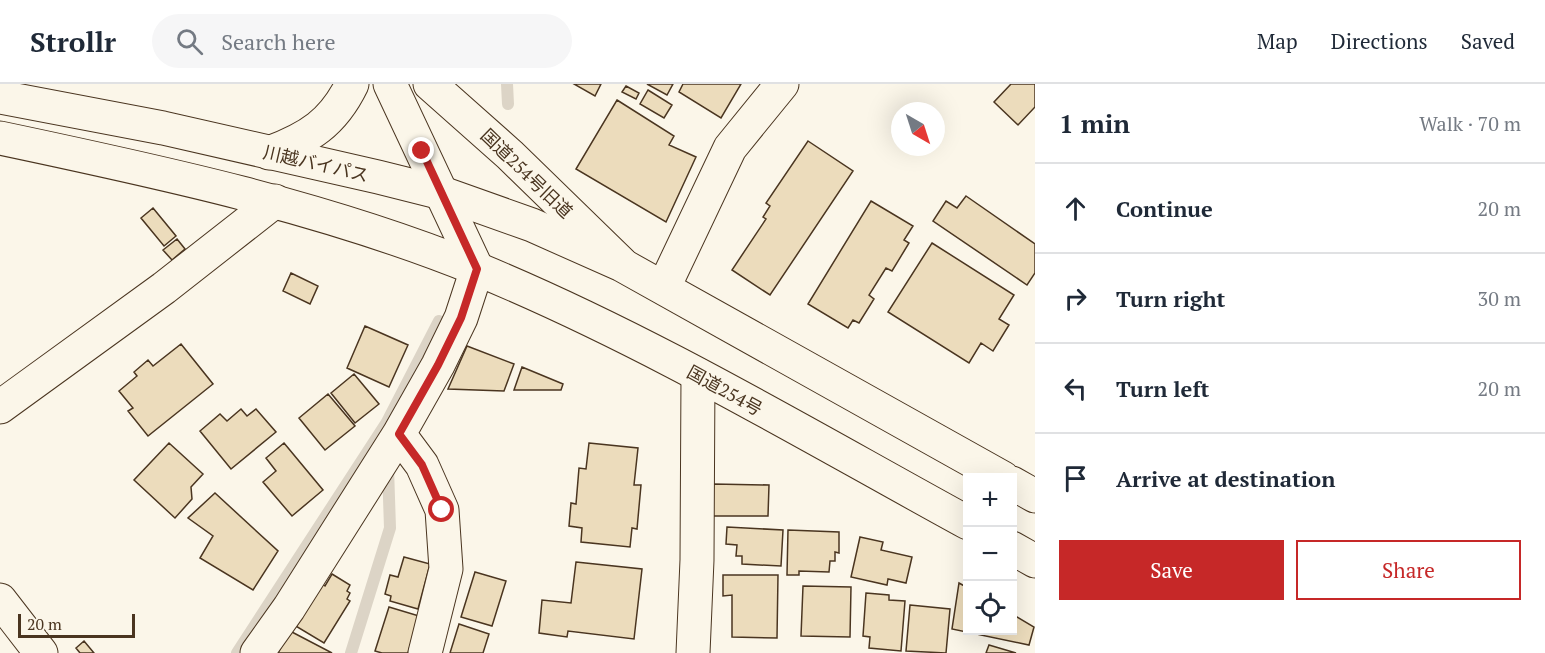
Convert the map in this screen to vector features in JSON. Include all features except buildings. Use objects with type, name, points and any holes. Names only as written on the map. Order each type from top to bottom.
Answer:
[{"type":"main road","points":[[269,153],[298,142],[318,128],[342,103],[352,84]]},
{"type":"main road","points":[[257,653],[289,608],[399,434],[438,365],[461,318],[477,269],[390,84]]},
{"type":"main road","name":"国道254号旧道","points":[[430,84],[510,155],[622,264]]},
{"type":"main road","points":[[664,287],[730,148],[782,84]]},
{"type":"main road","name":"川越バイパス","points":[[0,97],[163,128],[442,193],[532,225],[622,264]]},
{"type":"main road","points":[[0,138],[275,201],[386,236],[477,269]]},
{"type":"main road","points":[[0,407],[164,288],[275,201]]},
{"type":"main road","points":[[622,264],[996,473]]},
{"type":"main road","name":"国道254号","points":[[477,269],[569,310],[698,375],[963,521]]},
{"type":"main road","points":[[693,653],[697,560],[698,375]]},
{"type":"main road","points":[[399,434],[422,465],[442,510],[446,569],[425,653]]},
{"type":"main road","points":[[1017,486],[1035,495]]},
{"type":"main road","points":[[1017,551],[1035,561]]},
{"type":"main road","points":[[0,600],[41,653]]},
{"type":"waterway","points":[[507,84],[508,104]]},
{"type":"waterway","points":[[237,653],[387,422],[439,321]]},
{"type":"waterway","points":[[351,653],[390,528],[388,468]]},
{"type":"route","points":[[422,151],[477,269],[461,318],[438,365],[399,434],[422,465],[442,510]]}]
